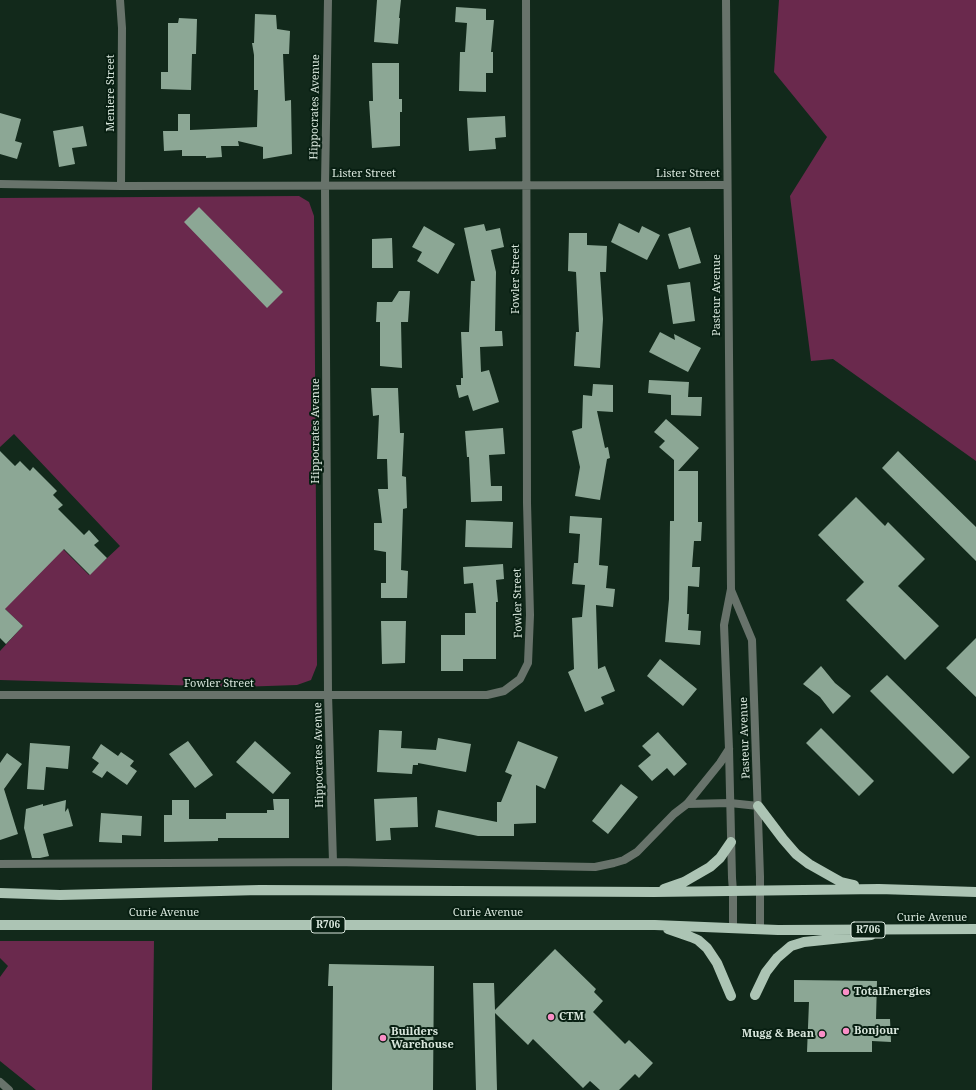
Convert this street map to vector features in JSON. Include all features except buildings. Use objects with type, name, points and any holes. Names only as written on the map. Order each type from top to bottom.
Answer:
[{"type":"main road","points":[[758,806],[789,847],[809,864],[841,882],[879,889]]},
{"type":"main road","points":[[654,892],[684,882],[710,868],[720,858],[731,842]]},
{"type":"main road","name":"Curie Avenue","points":[[0,894],[60,895],[260,890],[654,892],[879,889],[976,892]]},
{"type":"main road","name":"Curie Avenue","points":[[0,925],[656,925],[760,928],[778,930],[976,929]]},
{"type":"main road","points":[[656,925],[691,937],[703,944],[712,954],[717,963],[731,996]]},
{"type":"main road","points":[[755,995],[766,972],[777,958],[791,946],[804,942],[905,930]]},
{"type":"street","name":"Meniere Street","points":[[120,0],[122,28],[121,186]]},
{"type":"street","name":"Hippocrates Avenue","points":[[328,0],[325,185],[328,694],[333,862]]},
{"type":"street","name":"Fowler Street","points":[[0,695],[487,695],[504,691],[520,679],[528,663],[530,615],[527,495],[526,0]]},
{"type":"street","name":"Pasteur Avenue","points":[[726,0],[731,589],[724,625],[732,878],[734,891],[733,928]]},
{"type":"street","name":"Lister Street","points":[[0,184],[121,186],[527,184],[727,185]]},
{"type":"street","name":"Pasteur Avenue","points":[[731,589],[752,640],[760,877],[760,928]]},
{"type":"street","points":[[0,864],[333,862],[604,866],[624,860],[637,852],[674,814],[687,804],[720,763],[729,749]]},
{"type":"street","points":[[687,804],[730,803],[758,806]]},
{"type":"street","points":[[0,1082],[9,1090]]},
{"type":"shaded area","points":[[779,0],[976,0],[976,461],[833,359],[811,361],[790,196],[827,137],[774,72]]},
{"type":"shaded area","points":[[299,196],[309,202],[314,216],[317,665],[311,680],[297,685],[238,687],[0,680],[0,651],[23,626],[5,609],[48,534],[89,575],[120,546],[14,434],[0,447],[0,198]]},
{"type":"shaded area","points":[[0,941],[154,941],[152,1090],[36,1090],[0,1061],[0,977],[8,966],[0,958]]},
{"type":"place","name":"TotalEnergies","points":[[846,992]]},
{"type":"place","name":"CTM","points":[[551,1017]]},
{"type":"place","name":"Bonjour","points":[[846,1031]]},
{"type":"place","name":"Mugg & Bean","points":[[822,1034]]},
{"type":"place","name":"Builders Warehouse","points":[[383,1038]]}]
